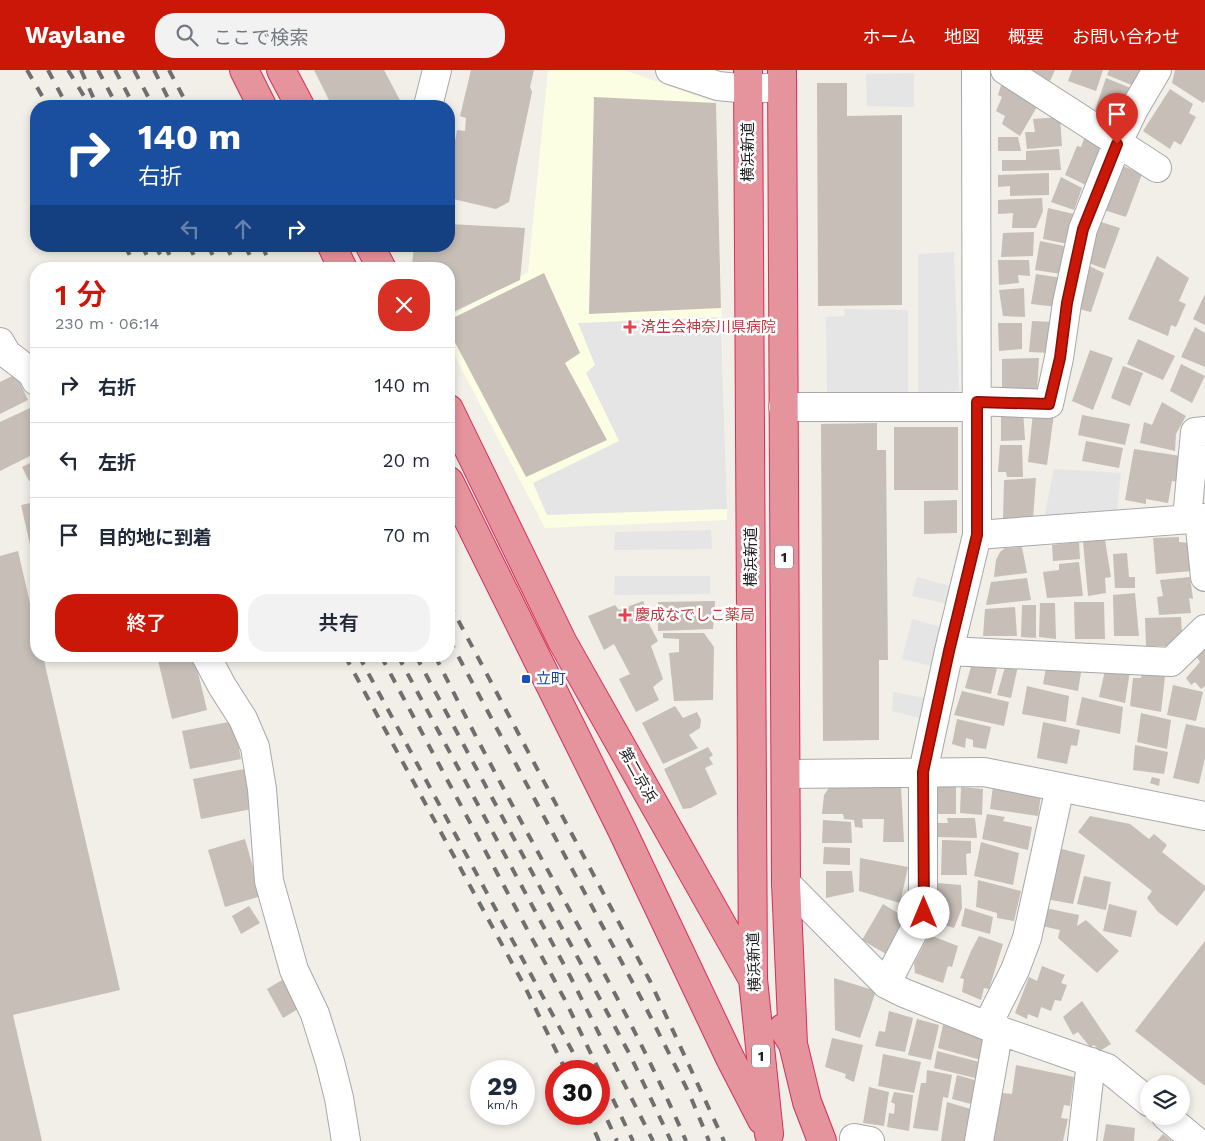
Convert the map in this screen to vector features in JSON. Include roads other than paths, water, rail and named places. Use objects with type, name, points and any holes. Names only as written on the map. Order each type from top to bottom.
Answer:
[{"type":"highway","points":[[244,70],[259,100]]},
{"type":"highway","points":[[281,70],[297,100]]},
{"type":"highway","name":"1","points":[[782,78],[786,883],[793,1044]]},
{"type":"highway","name":"横浜新道","points":[[748,79],[753,979],[771,1137]]},
{"type":"highway","name":"第二京浜","points":[[455,421],[562,640],[753,979],[793,1044],[807,1102],[822,1141]]},
{"type":"highway","name":"1","points":[[455,493],[622,830],[730,1058],[771,1137]]},
{"type":"street","points":[[430,100],[437,70]]},
{"type":"street","points":[[670,70],[718,86],[748,79],[782,78]]},
{"type":"street","points":[[886,984],[924,913],[923,772],[949,651],[977,535],[976,70]]},
{"type":"street","points":[[1005,70],[1117,144],[1157,168]]},
{"type":"street","points":[[783,408],[1049,404],[1060,358],[1067,303],[1083,229],[1117,144],[1134,109],[1157,70]]},
{"type":"street","points":[[0,342],[7,354],[30,371]]},
{"type":"street","points":[[1200,432],[1197,518],[1205,577]]},
{"type":"street","points":[[977,535],[1197,518]]},
{"type":"street","points":[[949,651],[1171,662],[1205,629]]},
{"type":"street","points":[[209,662],[243,719],[255,747],[262,789],[269,881],[294,970],[315,1014],[330,1062],[339,1098],[346,1141]]},
{"type":"street","points":[[786,774],[984,772],[1205,816]]},
{"type":"street","points":[[979,1141],[993,1028],[1027,938],[1060,787]]},
{"type":"street","points":[[786,883],[886,984],[904,994],[993,1028],[1107,1068],[1140,1095]]},
{"type":"street","points":[[1082,1141],[1091,1062]]},
{"type":"street","points":[[1177,1125],[1196,1141]]},
{"type":"railway","points":[[27,70],[44,100]]},
{"type":"railway","points":[[48,70],[64,100]]},
{"type":"railway","points":[[68,70],[86,100]]},
{"type":"railway","points":[[81,70],[94,100]]},
{"type":"railway","points":[[98,70],[114,100]]},
{"type":"railway","points":[[115,70],[131,100]]},
{"type":"railway","points":[[134,70],[150,100]]},
{"type":"railway","points":[[154,70],[169,100]]},
{"type":"railway","points":[[169,70],[185,100]]},
{"type":"railway","points":[[128,252],[133,262]]},
{"type":"railway","points":[[145,252],[150,262]]},
{"type":"railway","points":[[159,252],[165,262]]},
{"type":"railway","points":[[168,252],[173,262]]},
{"type":"railway","points":[[192,252],[197,262]]},
{"type":"railway","points":[[211,252],[216,262]]},
{"type":"railway","points":[[229,252],[234,262]]},
{"type":"railway","points":[[248,252],[253,262]]},
{"type":"railway","points":[[265,252],[270,262]]},
{"type":"railway","points":[[455,614],[650,981],[724,1141]]},
{"type":"railway","points":[[455,650],[642,1000],[689,1093],[709,1141]]},
{"type":"railway","points":[[348,662],[524,985],[561,1060]]},
{"type":"railway","points":[[362,662],[577,1060]]},
{"type":"railway","points":[[384,662],[566,1002],[633,1141]]},
{"type":"railway","points":[[401,662],[570,976],[653,1141]]},
{"type":"railway","points":[[419,662],[630,1055],[671,1141]]},
{"type":"railway","points":[[438,662],[475,735],[641,1044],[686,1141]]},
{"type":"railway","points":[[592,1125],[599,1141]]},
{"type":"railway","points":[[610,1125],[617,1141]]},
{"type":"place","name":"済生会神奈川県病院","points":[[630,327]]},
{"type":"place","name":"慶成なでしこ薬局","points":[[625,615]]},
{"type":"place","name":"立町","points":[[526,679]]}]
